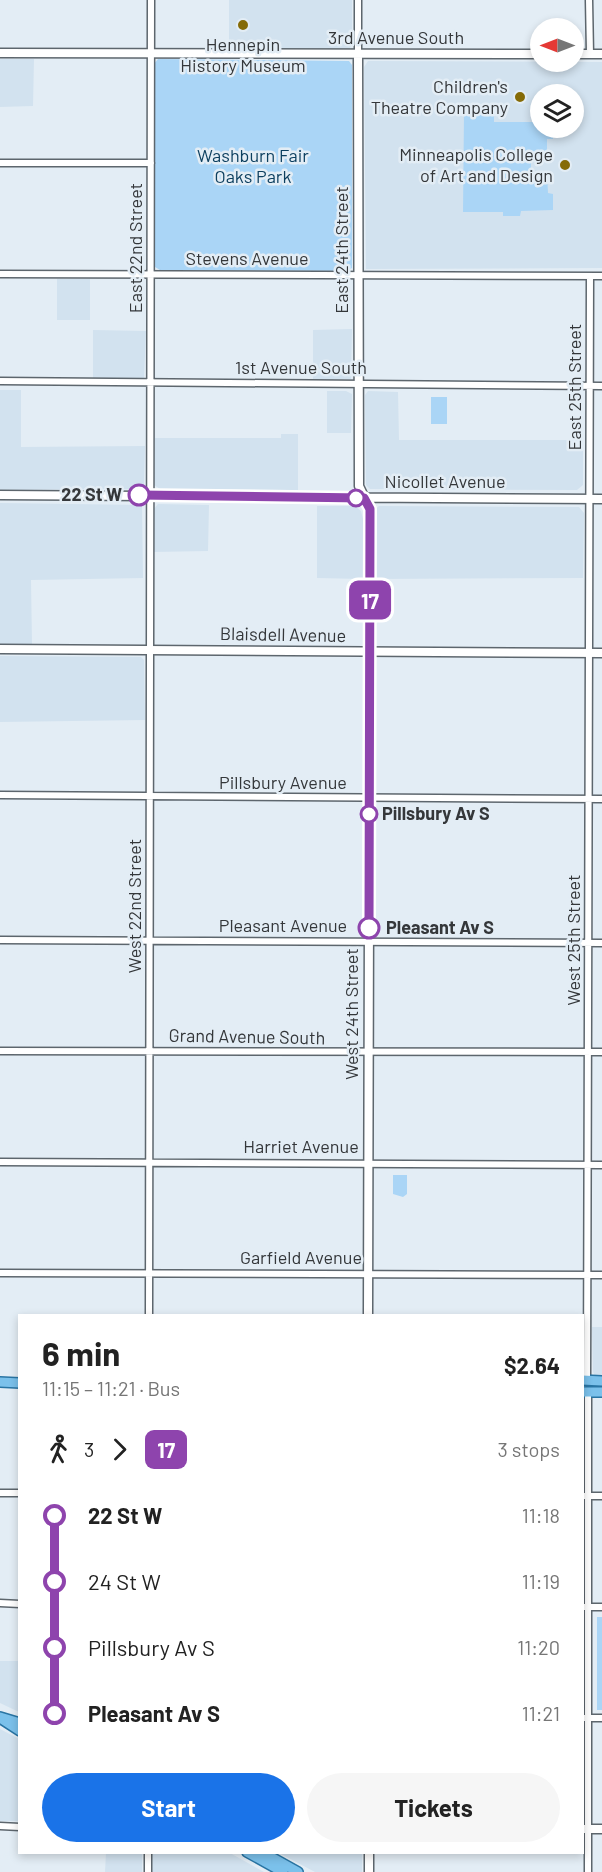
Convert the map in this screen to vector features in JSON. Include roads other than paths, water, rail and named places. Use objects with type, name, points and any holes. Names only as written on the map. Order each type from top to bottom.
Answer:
[{"type":"main road","points":[[585,1381],[602,1381]]},
{"type":"main road","points":[[0,1382],[18,1383]]},
{"type":"main road","points":[[585,1392],[602,1392]]},
{"type":"main road","points":[[0,1718],[18,1722]]},
{"type":"main road","points":[[0,1718],[18,1730]]},
{"type":"main road","points":[[251,1854],[283,1872]]},
{"type":"main road","points":[[266,1854],[298,1872]]},
{"type":"street","name":"East 22nd Street","points":[[150,496],[151,0]]},
{"type":"street","name":"East 24th Street","points":[[358,0],[359,486],[364,498]]},
{"type":"street","points":[[589,0],[590,54]]},
{"type":"street","name":"3rd Avenue South","points":[[0,53],[530,54]]},
{"type":"street","points":[[584,54],[602,54]]},
{"type":"street","points":[[0,164],[151,164]]},
{"type":"street","name":"Stevens Avenue","points":[[0,274],[602,276]]},
{"type":"street","name":"East 25th Street","points":[[590,276],[590,499]]},
{"type":"street","name":"1st Avenue South","points":[[0,381],[602,386]]},
{"type":"street","name":"Nicollet Avenue","points":[[0,495],[602,499]]},
{"type":"street","name":"West 22nd Street","points":[[149,1314],[150,496]]},
{"type":"street","name":"West 24th Street","points":[[364,498],[370,509],[368,1314]]},
{"type":"street","name":"West 25th Street","points":[[585,1381],[589,1275],[590,499]]},
{"type":"street","name":"Blaisdell Avenue","points":[[0,649],[602,653]]},
{"type":"street","name":"Pillsbury Avenue","points":[[0,795],[150,798],[602,799]]},
{"type":"street","name":"Pleasant Avenue","points":[[0,940],[602,943]]},
{"type":"street","name":"Grand Avenue South","points":[[0,1050],[602,1053]]},
{"type":"street","name":"Harriet Avenue","points":[[0,1162],[602,1165]]},
{"type":"street","name":"Garfield Avenue","points":[[0,1273],[602,1275]]},
{"type":"street","points":[[585,1392],[585,1829],[588,1872]]},
{"type":"street","points":[[0,1493],[18,1493]]},
{"type":"street","points":[[585,1496],[602,1496]]},
{"type":"street","points":[[0,1604],[18,1604]]},
{"type":"street","points":[[585,1607],[602,1607]]},
{"type":"street","points":[[585,1718],[602,1718]]},
{"type":"street","points":[[0,1826],[18,1827]]},
{"type":"street","points":[[585,1829],[602,1829]]},
{"type":"street","points":[[148,1854],[148,1872]]},
{"type":"street","points":[[369,1854],[369,1872]]},
{"type":"place","name":"Hennepin History Museum","points":[[243,25]]},
{"type":"place","name":"Children's Theatre Company","points":[[520,97]]},
{"type":"place","name":"Minneapolis College of Art and Design","points":[[565,165]]},
{"type":"place","name":"22 St W","points":[[139,495]]},
{"type":"place","name":"Pillsbury Av S","points":[[369,814]]},
{"type":"place","name":"Pleasant Av S","points":[[369,928]]},
{"type":"park label","name":"Washburn Fair Oaks Park","points":[[253,166]]}]
